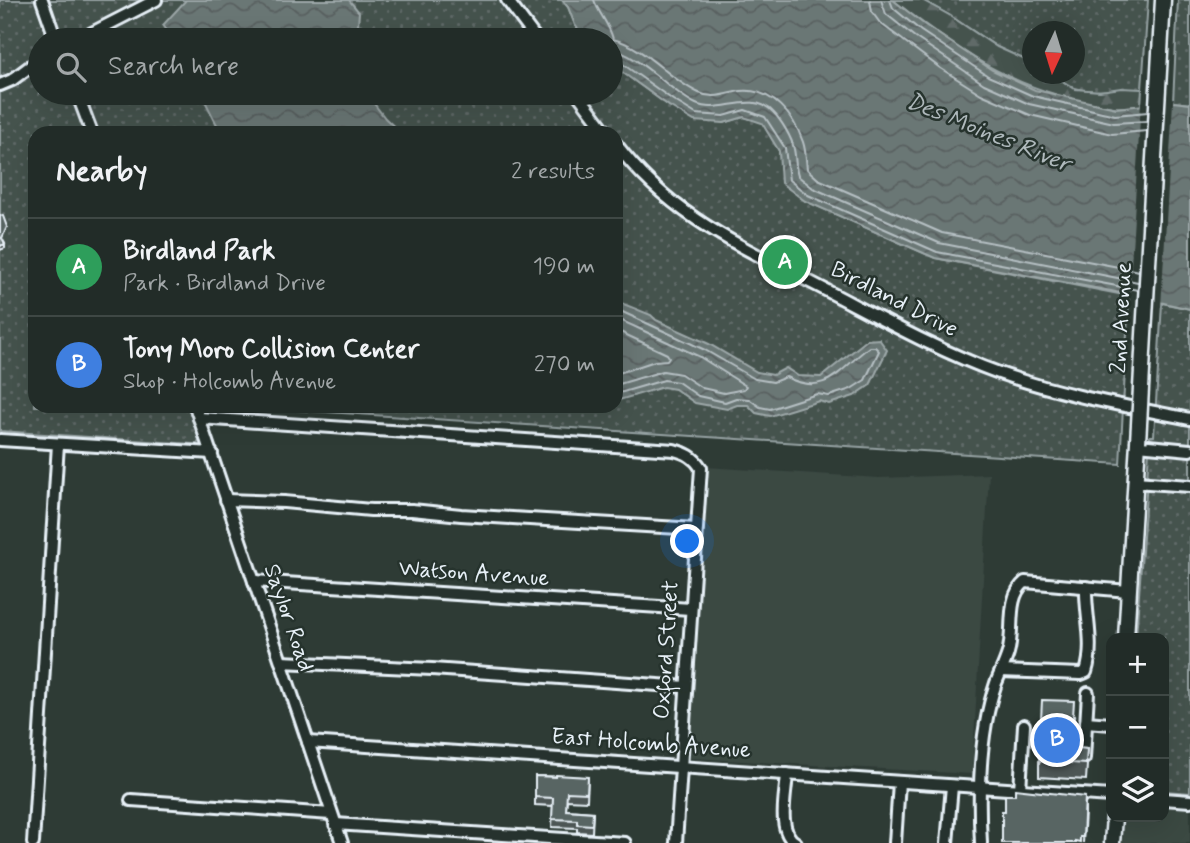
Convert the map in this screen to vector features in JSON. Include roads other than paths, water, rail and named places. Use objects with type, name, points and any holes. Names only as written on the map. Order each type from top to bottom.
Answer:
[{"type":"main road","name":"2nd Avenue","points":[[1125,633],[1163,0]]},
{"type":"main road","points":[[1112,843],[1114,822]]},
{"type":"street","points":[[41,0],[52,28]]},
{"type":"street","points":[[101,28],[156,0]]},
{"type":"street","points":[[506,0],[528,28]]},
{"type":"street","points":[[0,85],[28,68]]},
{"type":"street","points":[[0,95],[12,80]]},
{"type":"street","points":[[82,105],[89,126]]},
{"type":"street","points":[[586,105],[602,126]]},
{"type":"street","name":"Birdland Drive","points":[[623,154],[656,189],[707,228],[932,344],[999,373],[1060,393],[1190,419]]},
{"type":"street","name":"Saylor Road","points":[[198,413],[342,843]]},
{"type":"street","name":"Oxford Street","points":[[200,418],[674,450],[687,453],[696,461],[701,468],[676,843]]},
{"type":"street","points":[[0,440],[212,453]]},
{"type":"street","points":[[1138,443],[1190,450]]},
{"type":"street","points":[[33,843],[58,444]]},
{"type":"street","points":[[1135,482],[1190,486]]},
{"type":"street","points":[[226,500],[696,529]]},
{"type":"street","name":"Watson Avenue","points":[[254,581],[691,609]]},
{"type":"street","points":[[981,843],[988,717],[1009,652],[1015,596],[1023,583],[1056,583],[1128,591]]},
{"type":"street","points":[[1001,671],[1086,672],[1090,632],[1085,607],[1086,587]]},
{"type":"street","points":[[281,662],[432,669],[686,687]]},
{"type":"street","points":[[1084,758],[1088,693]]},
{"type":"street","points":[[1086,722],[1106,724]]},
{"type":"street","points":[[1020,790],[1024,725]]},
{"type":"street","name":"East Holcomb Avenue","points":[[308,742],[1106,796]]},
{"type":"street","points":[[787,775],[785,831],[789,839],[796,843]]},
{"type":"street","points":[[895,843],[898,782]]},
{"type":"street","points":[[947,843],[952,786]]},
{"type":"street","points":[[1169,799],[1190,801]]},
{"type":"street","points":[[131,800],[625,843]]},
{"type":"water","points":[[186,0],[349,0],[359,12],[358,28],[165,28],[163,25]]},
{"type":"water","name":"Des Moines River","points":[[562,0],[893,0],[992,70],[1035,90],[1116,108],[1173,102],[1190,104],[1190,309],[1111,291],[935,258],[805,201],[781,183],[779,151],[762,123],[744,117],[724,123],[694,121],[623,73],[623,28],[577,28]]},
{"type":"water","points":[[207,105],[375,105],[394,126],[218,126]]},
{"type":"water","points":[[623,304],[709,344],[757,372],[773,375],[786,368],[798,376],[821,377],[867,340],[879,339],[887,350],[870,385],[854,396],[829,404],[819,401],[770,416],[756,413],[748,405],[727,409],[695,403],[675,389],[663,387],[623,399]]},
{"type":"place","name":"Birdland Park","points":[[785,262]]},
{"type":"place","name":"Tony Moro Collision Center","points":[[1057,740]]}]
